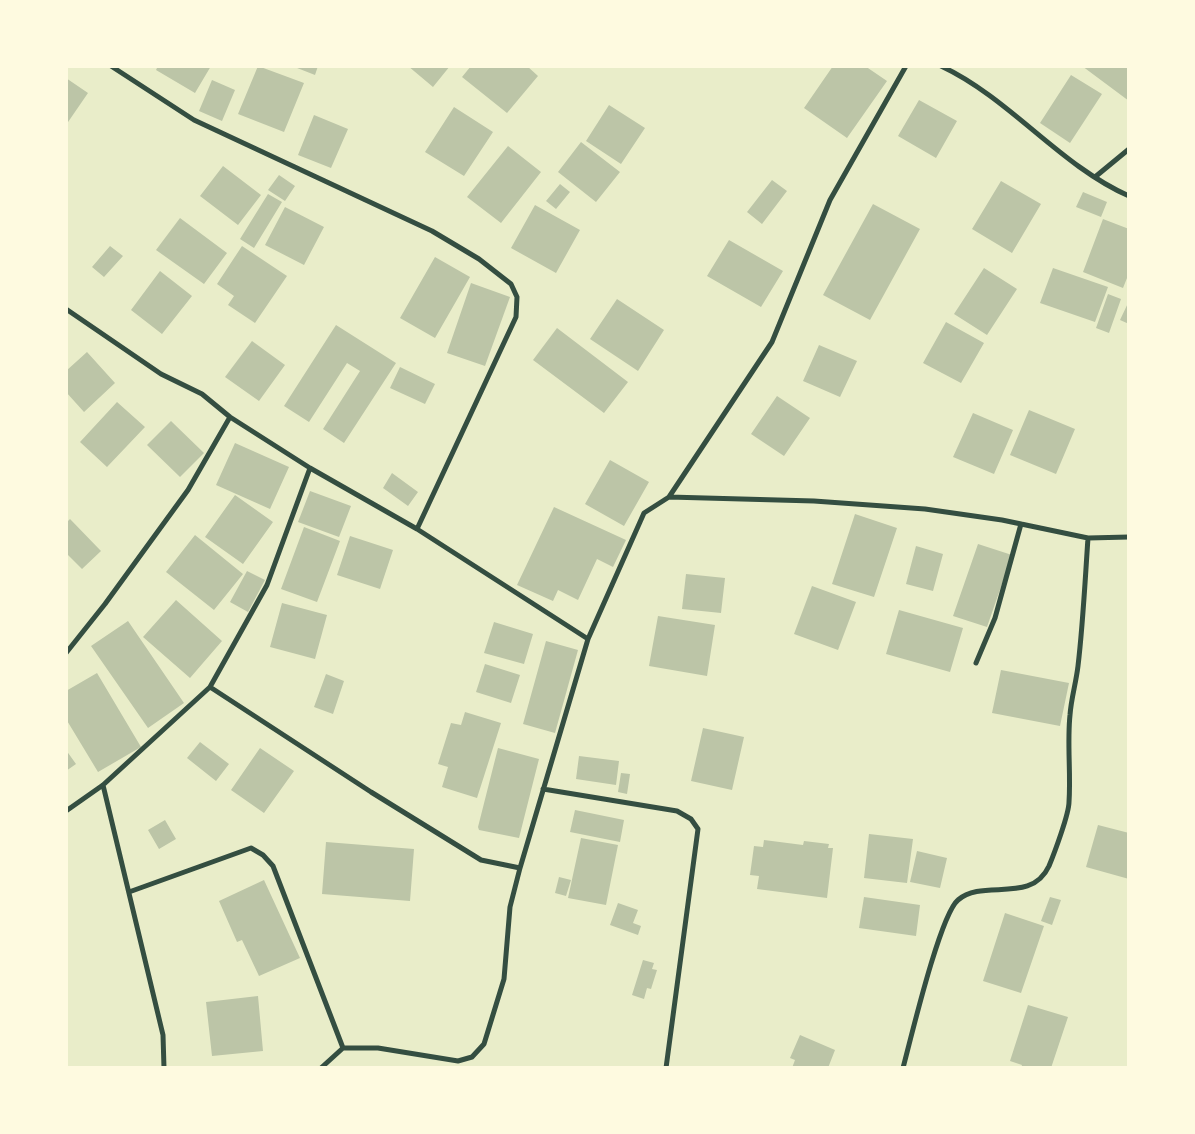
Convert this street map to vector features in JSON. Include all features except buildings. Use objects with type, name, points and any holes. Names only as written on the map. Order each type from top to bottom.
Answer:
[{"type":"street","points":[[111,66],[194,120],[432,231],[479,259],[511,284],[517,297],[516,317],[416,529]]},
{"type":"street","points":[[321,1068],[343,1048],[378,1048],[458,1061],[472,1057],[484,1044],[504,979],[510,907],[520,868],[588,639],[644,513],[669,497],[772,342],[830,200],[906,66]]},
{"type":"street","points":[[942,66],[960,75],[1035,130],[1074,164],[1129,196]]},
{"type":"street","points":[[1095,177],[1129,149]]},
{"type":"street","points":[[66,309],[161,374],[202,394],[230,417],[310,468],[416,529],[588,639]]},
{"type":"street","points":[[66,653],[105,604],[188,490],[230,417]]},
{"type":"street","points":[[66,811],[103,785],[210,688],[267,585],[310,468]]},
{"type":"street","points":[[669,497],[814,501],[926,509],[1021,524],[1088,538],[1129,537]]},
{"type":"street","points":[[976,663],[995,618],[1021,524]]},
{"type":"street","points":[[904,1068],[932,963],[949,911],[957,900],[968,893],[1025,888],[1038,880],[1048,868],[1070,804],[1070,713],[1078,666],[1088,538]]},
{"type":"street","points":[[210,688],[371,792],[481,860],[520,868]]},
{"type":"street","points":[[103,785],[163,1035],[164,1068]]},
{"type":"street","points":[[543,789],[677,811],[691,818],[698,828],[666,1068]]},
{"type":"street","points":[[129,892],[251,848],[263,855],[273,866],[343,1048]]}]
